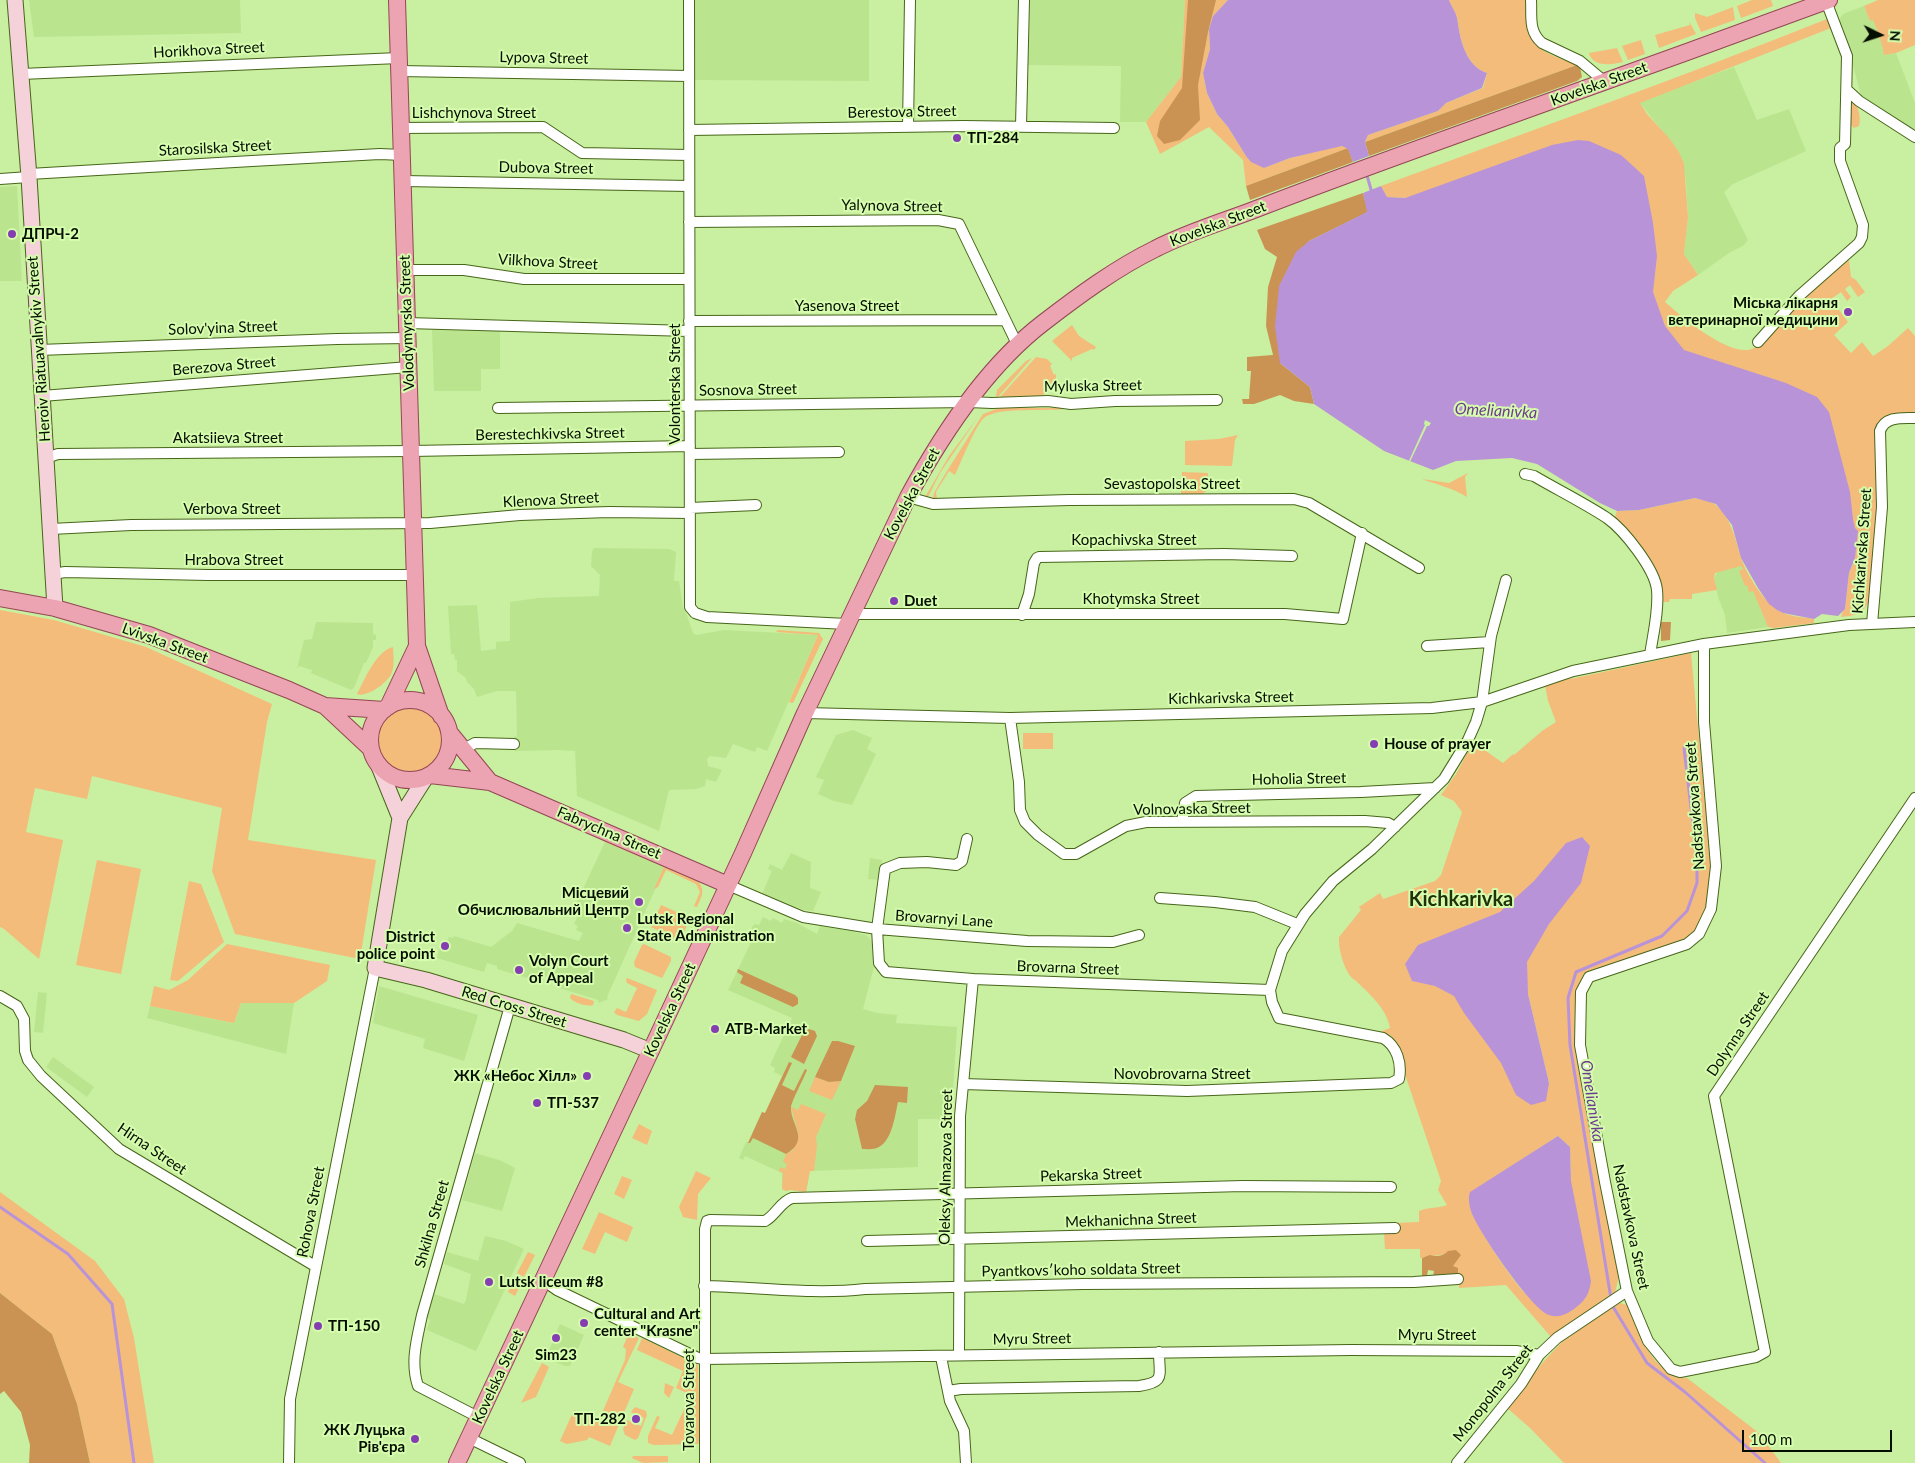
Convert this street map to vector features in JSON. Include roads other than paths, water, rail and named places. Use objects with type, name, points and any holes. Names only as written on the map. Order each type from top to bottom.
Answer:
[{"type":"main road","name":"Volodymyrska Street","points":[[397,0],[418,646],[441,716]]},
{"type":"main road","name":"Kovelska Street","points":[[457,1463],[651,1051],[805,713],[908,497],[926,463],[969,402],[1004,360],[1041,324],[1091,288],[1154,249],[1385,160],[1828,1]]},
{"type":"main road","name":"Lvivska Street","points":[[0,598],[55,608],[149,635],[325,706],[386,708]]},
{"type":"main road","name":"Volodymyrska Street","points":[[386,708],[418,646]]},
{"type":"main road","points":[[402,701],[416,701],[430,706],[441,716],[449,732],[450,744],[440,767],[428,776],[413,780],[400,779],[388,774],[378,764],[371,749],[370,734],[375,721],[386,708],[402,701]]},
{"type":"main road","name":"Lvivska Street","points":[[325,706],[371,749]]},
{"type":"main road","name":"Fabrychna Street","points":[[449,732],[490,782]]},
{"type":"main road","name":"Fabrychna Street","points":[[428,776],[490,782],[728,885]]},
{"type":"street","name":"Heroiv Riatuavalnykiv Street","points":[[15,0],[29,176],[55,608]]},
{"type":"street","name":"Volonterska Street","points":[[689,0],[690,607],[695,613],[707,617],[849,619]]},
{"type":"street","points":[[908,127],[910,0]]},
{"type":"street","points":[[1021,126],[1024,0]]},
{"type":"street","points":[[1531,0],[1531,20],[1536,38],[1542,43],[1580,61],[1605,82]]},
{"type":"street","points":[[1758,342],[1799,296],[1862,237],[1863,225],[1840,161],[1840,148],[1845,144],[1847,56],[1828,1]]},
{"type":"street","name":"Horikhova Street","points":[[21,74],[399,64]]},
{"type":"street","name":"Lypova Street","points":[[399,64],[689,76]]},
{"type":"street","points":[[1847,90],[1858,101],[1915,137]]},
{"type":"street","name":"Berestova Street","points":[[689,130],[1021,126],[1114,128]]},
{"type":"street","name":"Lishchynova Street","points":[[401,128],[543,127],[582,153],[689,155]]},
{"type":"street","name":"Starosilska Street","points":[[0,179],[321,157],[380,154],[402,155]]},
{"type":"street","name":"Dubova Street","points":[[403,181],[689,186]]},
{"type":"street","name":"Yalynova Street","points":[[689,222],[938,220],[959,224],[1018,346]]},
{"type":"street","name":"Vilkhova Street","points":[[406,270],[464,270],[524,279],[689,279]]},
{"type":"street","name":"Yasenova Street","points":[[407,331],[1005,320]]},
{"type":"street","name":"Solov'yina Street","points":[[39,350],[337,339],[407,331]]},
{"type":"street","name":"Berezova Street","points":[[42,396],[409,367]]},
{"type":"street","name":"Myluska Street","points":[[969,402],[1048,401],[1071,404],[1115,401],[1217,400]]},
{"type":"street","name":"Sosnova Street","points":[[498,408],[969,402]]},
{"type":"street","name":"Kichkarivska Street","points":[[1872,624],[1882,507],[1880,431],[1884,423],[1890,420],[1915,418]]},
{"type":"street","name":"Berestechkivska Street","points":[[411,451],[690,450],[838,452]]},
{"type":"street","name":"Akatsiieva Street","points":[[46,458],[58,454],[411,451]]},
{"type":"street","points":[[1525,474],[1534,476],[1606,517],[1619,529],[1646,563],[1655,580],[1657,589],[1650,655]]},
{"type":"street","name":"Sevastopolska Street","points":[[908,497],[933,504],[1069,500],[1284,498],[1309,503],[1419,568]]},
{"type":"street","name":"Klenova Street","points":[[414,522],[430,523],[520,515],[690,510],[756,505]]},
{"type":"street","name":"Verbova Street","points":[[51,529],[131,525],[414,522]]},
{"type":"street","name":"Khotymska Street","points":[[849,619],[1022,615],[1285,614],[1343,619],[1362,533]]},
{"type":"street","name":"Kopachivska Street","points":[[1022,615],[1029,594],[1034,563],[1040,557],[1214,554],[1292,556]]},
{"type":"street","name":"Hrabova Street","points":[[53,574],[65,572],[208,576],[415,575]]},
{"type":"street","points":[[1270,990],[1282,951],[1297,924],[1333,881],[1365,856],[1435,788],[1448,774],[1468,740],[1482,702],[1490,642],[1506,580]]},
{"type":"street","name":"Kichkarivska Street","points":[[805,713],[1010,718],[1402,710],[1482,702],[1574,671],[1704,644],[1849,625],[1915,622]]},
{"type":"street","points":[[1427,646],[1490,642]]},
{"type":"street","name":"Nadstavkova Street","points":[[1680,1372],[1671,1368],[1648,1341],[1627,1291],[1580,1045],[1581,992],[1589,977],[1687,944],[1699,934],[1711,909],[1716,866],[1704,722],[1704,644]]},
{"type":"street","name":"Volnovaska Street","points":[[1010,718],[1022,817],[1038,835],[1067,855],[1080,854],[1132,824],[1153,822],[1366,821],[1388,823],[1395,826]]},
{"type":"street","points":[[464,749],[475,743],[514,744]]},
{"type":"street","points":[[378,764],[400,818]]},
{"type":"street","points":[[375,968],[400,818],[428,776]]},
{"type":"street","name":"Hoholia Street","points":[[1182,822],[1185,803],[1196,796],[1361,792],[1435,788]]},
{"type":"street","name":"Dolynna Street","points":[[1680,1372],[1756,1357],[1765,1352],[1714,1096],[1915,798]]},
{"type":"street","name":"Brovarnyi Lane","points":[[967,839],[962,861],[956,865],[927,862],[900,863],[885,869],[878,929],[1027,941],[1113,942],[1139,935]]},
{"type":"street","points":[[728,885],[803,917],[878,929]]},
{"type":"street","points":[[1160,898],[1255,907],[1297,924]]},
{"type":"street","name":"Brovarna Street","points":[[878,929],[879,963],[886,972],[973,980],[1270,990]]},
{"type":"street","name":"Red Cross Street","points":[[375,968],[426,980],[624,1040],[651,1051]]},
{"type":"street","name":"Rohova Street","points":[[289,1463],[290,1399],[375,968]]},
{"type":"street","name":"Oleksy Almazova Street","points":[[959,1355],[959,1154],[963,1084],[973,980]]},
{"type":"street","name":"Novobrovarna Street","points":[[963,1084],[1187,1091],[1387,1083],[1400,1079],[1397,1054],[1388,1041],[1383,1038],[1282,1019],[1275,1010],[1270,990]]},
{"type":"street","name":"Hirna Street","points":[[0,996],[17,1006],[24,1019],[25,1051],[28,1060],[41,1076],[119,1149],[315,1266]]},
{"type":"street","name":"Shkilna Street","points":[[478,1417],[418,1386],[414,1361],[422,1315],[510,1006]]},
{"type":"street","name":"Pekarska Street","points":[[792,1198],[1243,1186],[1391,1187]]},
{"type":"street","name":"Tovarova Street","points":[[705,1463],[705,1229],[708,1221],[719,1218],[765,1221],[784,1202],[792,1198]]},
{"type":"street","name":"Mekhanichna Street","points":[[867,1241],[1395,1228]]},
{"type":"street","name":"Pyantkovsʹkoho soldata Street","points":[[704,1286],[811,1291],[1084,1284],[1414,1282],[1458,1279]]},
{"type":"street","name":"Myru Street","points":[[544,1281],[557,1290],[698,1358],[704,1359],[941,1357],[959,1355],[1159,1352],[1494,1350],[1526,1352],[1539,1355]]},
{"type":"street","name":"Monopolna Street","points":[[1457,1463],[1521,1384],[1539,1355],[1557,1338],[1627,1291]]},
{"type":"street","points":[[948,1391],[1139,1386],[1154,1383],[1159,1379],[1159,1352]]},
{"type":"street","points":[[941,1357],[950,1401],[964,1431],[966,1463]]},
{"type":"street","points":[[468,1438],[520,1463]]},
{"type":"water","points":[[1228,0],[1449,0],[1456,16],[1467,56],[1475,66],[1487,73],[1482,88],[1446,103],[1438,111],[1368,135],[1365,142],[1369,156],[1353,162],[1348,149],[1342,146],[1290,158],[1264,168],[1251,162],[1246,156],[1228,127],[1217,114],[1207,93],[1203,73],[1210,49],[1209,29],[1213,16]]},
{"type":"water","points":[[1578,140],[1589,141],[1621,155],[1644,176],[1657,256],[1653,292],[1665,326],[1684,350],[1786,383],[1817,397],[1829,412],[1850,492],[1855,528],[1858,531],[1855,558],[1849,573],[1845,609],[1838,616],[1822,614],[1814,619],[1783,613],[1769,604],[1741,558],[1732,525],[1716,504],[1695,498],[1639,510],[1617,511],[1600,503],[1537,464],[1512,458],[1456,461],[1433,470],[1384,451],[1314,404],[1310,387],[1280,363],[1275,327],[1279,286],[1296,252],[1309,241],[1367,212],[1363,193],[1381,186],[1387,197],[1405,198],[1552,145]]},
{"type":"water","points":[[1582,837],[1590,846],[1581,883],[1549,924],[1527,962],[1528,994],[1549,1083],[1546,1101],[1531,1105],[1516,1095],[1501,1063],[1464,1013],[1454,996],[1435,986],[1412,981],[1405,964],[1418,945],[1500,912],[1534,881],[1566,843]]},
{"type":"water","points":[[1558,1136],[1570,1147],[1571,1181],[1591,1281],[1588,1294],[1581,1303],[1568,1313],[1556,1316],[1549,1315],[1541,1310],[1518,1285],[1475,1221],[1469,1199],[1470,1192]]},
{"type":"waterway","name":"Omelianivka","points":[[1366,172],[1372,193]]},
{"type":"waterway","name":"Omelianivka","points":[[1684,748],[1697,858],[1697,883],[1687,911],[1662,936],[1576,972],[1568,998],[1570,1045],[1612,1305],[1647,1363],[1685,1392],[1765,1463]]},
{"type":"waterway","points":[[0,1207],[68,1254],[112,1304],[134,1463]]},
{"type":"place","name":"ТП-284","points":[[957,138]]},
{"type":"place","name":"ДПРЧ-2","points":[[12,234]]},
{"type":"place","name":"Міська лікарня ветеринарної медицини","points":[[1848,312]]},
{"type":"place","name":"Duet","points":[[894,601]]},
{"type":"place","name":"House of prayer","points":[[1374,744]]},
{"type":"place","name":"Місцевий Обчислювальний Центр","points":[[639,902]]},
{"type":"place","name":"Lutsk Regional State Administration","points":[[627,928]]},
{"type":"place","name":"District police point","points":[[445,946]]},
{"type":"place","name":"Volyn Court of Appeal","points":[[519,970]]},
{"type":"place","name":"ATB-Market","points":[[715,1029]]},
{"type":"place","name":"ЖК «Небос Хілл»","points":[[587,1076]]},
{"type":"place","name":"ТП-537","points":[[537,1103]]},
{"type":"place","name":"Lutsk liceum #8","points":[[489,1282]]},
{"type":"place","name":"Cultural and Art center \"Krasne\"","points":[[584,1323]]},
{"type":"place","name":"ТП-150","points":[[318,1326]]},
{"type":"place","name":"Sim23","points":[[556,1338]]},
{"type":"place","name":"ТП-282","points":[[636,1419]]},
{"type":"place","name":"ЖК Луцька Рів'єра","points":[[415,1439]]},
{"type":"district","name":"Kichkarivka","points":[[1461,900]]}]
